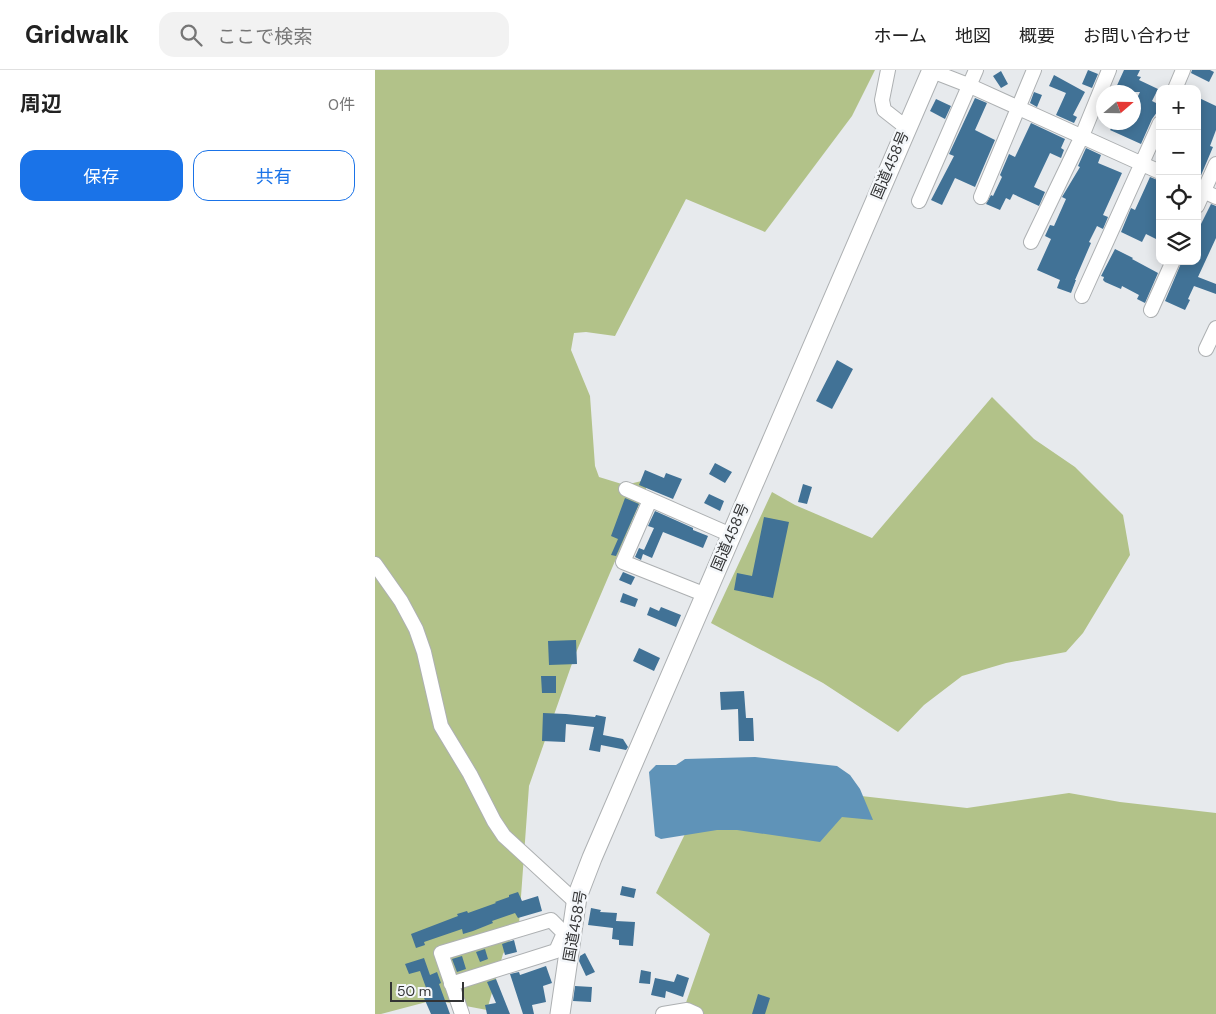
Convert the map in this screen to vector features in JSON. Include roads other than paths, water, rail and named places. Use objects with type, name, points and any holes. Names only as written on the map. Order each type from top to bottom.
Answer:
[{"type":"highway","name":"国道458号","points":[[560,1014],[568,937],[577,902],[592,858],[932,70]]},
{"type":"street","points":[[888,70],[882,100],[884,110],[907,128]]},
{"type":"street","points":[[932,70],[1156,170]]},
{"type":"street","points":[[919,201],[975,70]]},
{"type":"street","points":[[981,197],[1034,70]]},
{"type":"street","points":[[1031,242],[1082,136],[1109,70]]},
{"type":"street","points":[[1177,85],[1183,70]]},
{"type":"street","points":[[1082,296],[1157,130]]},
{"type":"street","points":[[1206,192],[1216,164]]},
{"type":"street","points":[[1151,310],[1171,265]]},
{"type":"street","points":[[1206,349],[1216,328]]},
{"type":"street","points":[[626,489],[731,535]]},
{"type":"street","points":[[650,500],[623,562],[706,595]]},
{"type":"street","points":[[375,564],[401,601],[416,628],[424,652],[441,726],[470,774],[494,821],[505,836],[577,902]]},
{"type":"street","points":[[451,984],[556,951],[568,937],[551,920],[441,953],[451,984],[462,1014]]},
{"type":"street","points":[[663,1014],[687,1010],[696,1014]]},
{"type":"water","points":[[755,757],[837,766],[850,775],[860,789],[873,820],[842,817],[820,842],[737,830],[717,830],[661,839],[655,836],[649,772],[656,765],[676,765],[685,759]]}]
